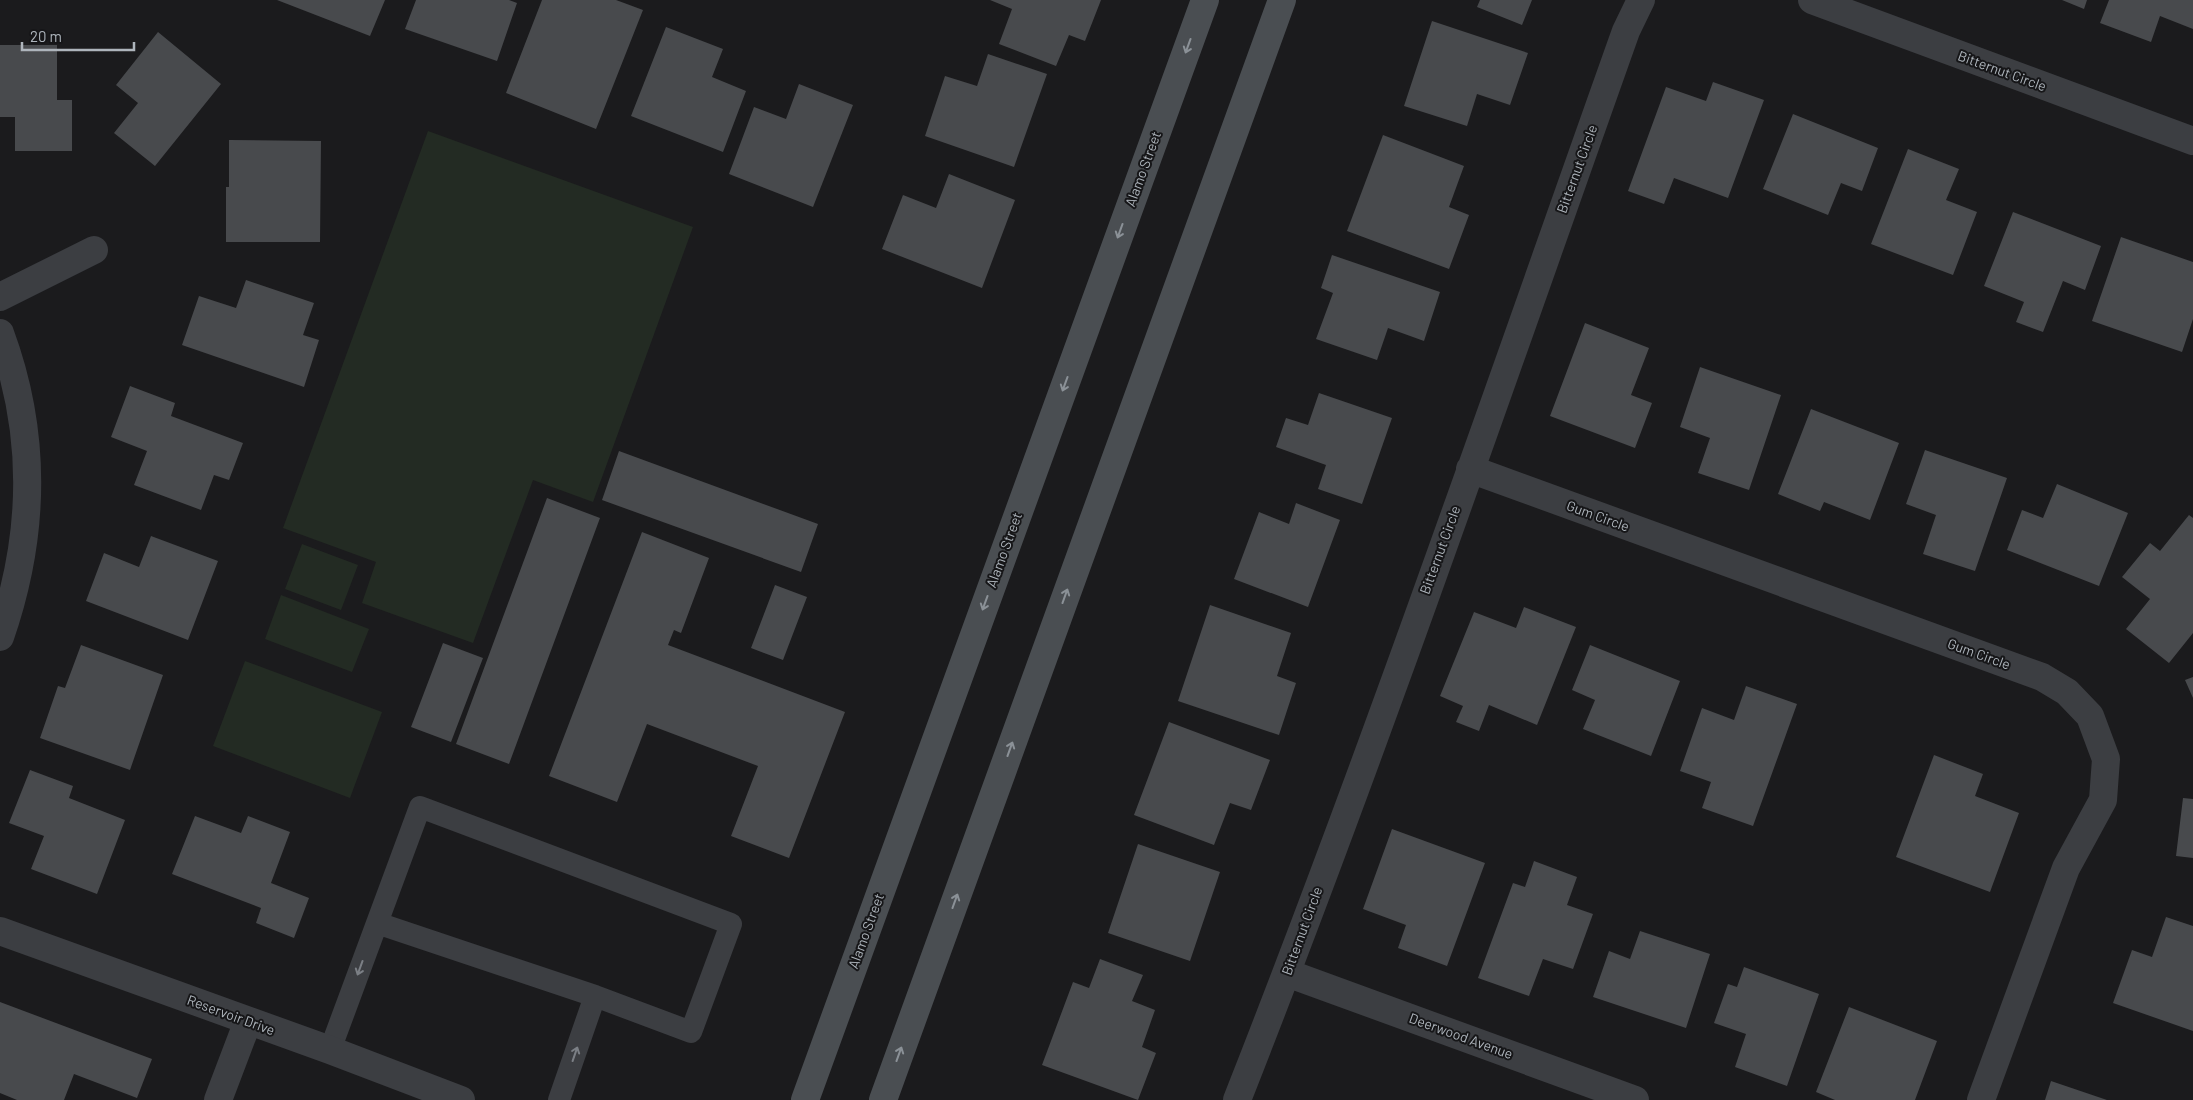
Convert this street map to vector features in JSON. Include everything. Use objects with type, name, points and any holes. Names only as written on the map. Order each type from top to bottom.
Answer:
[{"type":"main road","name":"Alamo Street","points":[[805,1100],[1204,0]]},
{"type":"main road","points":[[883,1100],[1282,0]]},
{"type":"street","name":"Bitternut Circle","points":[[1237,1100],[1287,973],[1470,469],[1626,31],[1641,0]]},
{"type":"street","name":"Bitternut Circle","points":[[1812,0],[2193,141]]},
{"type":"street","points":[[0,297],[94,250]]},
{"type":"street","points":[[0,333],[12,364],[23,418],[28,478],[24,545],[0,636]]},
{"type":"street","name":"Gum Circle","points":[[1470,469],[2042,677],[2067,692],[2090,716],[2106,758],[2103,800],[2066,868],[1982,1100]]},
{"type":"street","name":"Reservoir Drive","points":[[0,931],[330,1050],[461,1100]]},
{"type":"street","name":"Deerwood Avenue","points":[[1287,973],[1635,1100]]},
{"type":"street","points":[[218,1100],[248,1021]]},
{"type":"lane","points":[[330,1050],[377,923],[420,807],[731,924],[691,1032],[595,996],[377,923]]},
{"type":"lane","points":[[559,1100],[595,996]]},
{"type":"shaded area","points":[[428,131],[693,227],[593,502],[533,480],[473,643],[362,603],[376,562],[283,528]]},
{"type":"shaded area","points":[[302,544],[358,565],[341,610],[285,589]]},
{"type":"shaded area","points":[[281,595],[369,629],[352,672],[265,639]]},
{"type":"shaded area","points":[[245,661],[382,712],[350,798],[213,746]]},
{"type":"building","points":[[277,0],[385,0],[370,36]]},
{"type":"building","points":[[416,0],[509,0],[517,3],[497,61],[405,29]]},
{"type":"building","points":[[542,0],[616,0],[643,10],[596,129],[506,93]]},
{"type":"building","points":[[990,0],[1101,0],[1085,41],[1069,35],[1056,66],[999,44],[1012,9]]},
{"type":"building","points":[[1480,0],[1532,0],[1522,25],[1477,7]]},
{"type":"building","points":[[2062,0],[2087,0],[2084,9]]},
{"type":"building","points":[[2109,0],[2193,0],[2193,29],[2160,16],[2151,42],[2100,23]]},
{"type":"building","points":[[1432,21],[1528,53],[1510,105],[1477,94],[1467,126],[1404,106]]},
{"type":"building","points":[[666,27],[723,49],[712,77],[746,91],[723,152],[631,116]]},
{"type":"building","points":[[158,32],[221,84],[155,166],[114,133],[138,103],[116,85]]},
{"type":"building","points":[[0,45],[57,45],[57,100],[72,100],[72,151],[15,151],[15,117],[0,117]]},
{"type":"building","points":[[988,54],[1047,74],[1014,167],[925,136],[945,76],[977,86]]},
{"type":"building","points":[[1713,82],[1764,100],[1728,198],[1674,178],[1664,204],[1628,191],[1666,87],[1706,101]]},
{"type":"building","points":[[799,84],[853,105],[813,207],[729,174],[754,107],[786,119]]},
{"type":"building","points":[[1793,114],[1878,148],[1862,191],[1841,183],[1828,215],[1763,189]]},
{"type":"building","points":[[1383,135],[1464,166],[1449,207],[1469,215],[1449,269],[1347,231]]},
{"type":"building","points":[[229,140],[321,141],[320,242],[226,242],[226,187],[229,187]]},
{"type":"building","points":[[1908,149],[1959,169],[1946,200],[1977,212],[1953,275],[1871,244]]},
{"type":"building","points":[[949,174],[1015,200],[982,288],[882,249],[903,195],[936,208]]},
{"type":"building","points":[[2013,212],[2101,246],[2085,290],[2063,281],[2043,332],[2016,322],[2024,302],[1984,286]]},
{"type":"building","points":[[2121,237],[2193,262],[2193,319],[2182,352],[2092,321]]},
{"type":"building","points":[[1332,255],[1440,292],[1424,341],[1388,328],[1377,360],[1316,339],[1333,293],[1321,288]]},
{"type":"building","points":[[246,280],[314,303],[303,335],[319,340],[304,387],[182,345],[199,296],[236,308]]},
{"type":"building","points":[[1585,323],[1649,348],[1631,395],[1652,403],[1635,448],[1550,416]]},
{"type":"building","points":[[1700,367],[1781,395],[1749,490],[1698,473],[1710,438],[1680,427]]},
{"type":"building","points":[[130,386],[175,403],[171,416],[243,443],[229,480],[214,475],[201,510],[134,485],[147,451],[111,437]]},
{"type":"building","points":[[1319,393],[1392,418],[1362,504],[1318,489],[1326,465],[1276,447],[1286,418],[1308,425]]},
{"type":"building","points":[[1811,409],[1899,443],[1870,520],[1824,502],[1820,511],[1778,494]]},
{"type":"building","points":[[1925,450],[2007,478],[1975,571],[1923,554],[1936,515],[1906,504]]},
{"type":"building","points":[[619,451],[818,524],[801,572],[602,500]]},
{"type":"building","points":[[2057,484],[2128,513],[2099,586],[2007,550],[2022,510],[2043,518]]},
{"type":"building","points":[[547,498],[600,518],[509,764],[456,744]]},
{"type":"building","points":[[1296,503],[1340,520],[1308,607],[1234,579],[1259,512],[1289,524]]},
{"type":"building","points":[[2189,515],[2193,518],[2193,633],[2169,663],[2126,629],[2150,599],[2122,577],[2150,543],[2160,551]]},
{"type":"building","points":[[642,532],[709,558],[681,633],[674,630],[668,645],[845,712],[789,858],[731,836],[758,766],[647,724],[617,802],[549,776]]},
{"type":"building","points":[[151,536],[218,561],[188,640],[86,601],[104,553],[139,567]]},
{"type":"building","points":[[775,585],[807,597],[783,660],[751,648]]},
{"type":"building","points":[[1210,605],[1291,633],[1277,676],[1296,683],[1279,735],[1178,701]]},
{"type":"building","points":[[1524,607],[1576,627],[1537,725],[1489,705],[1479,731],[1456,722],[1463,706],[1440,696],[1474,612],[1516,628]]},
{"type":"building","points":[[443,643],[483,658],[451,742],[411,727]]},
{"type":"building","points":[[81,645],[163,675],[130,770],[40,738],[58,686],[65,688]]},
{"type":"building","points":[[1590,645],[1680,681],[1651,756],[1583,729],[1595,700],[1572,690]]},
{"type":"building","points":[[2193,677],[2193,698],[2185,680]]},
{"type":"building","points":[[1746,686],[1797,704],[1753,826],[1702,808],[1711,782],[1680,771],[1702,708],[1734,720]]},
{"type":"building","points":[[1169,722],[1270,760],[1251,810],[1230,803],[1214,845],[1134,815]]},
{"type":"building","points":[[1934,755],[1983,774],[1975,796],[2019,813],[1990,892],[1896,857]]},
{"type":"building","points":[[30,770],[73,786],[69,798],[125,820],[97,894],[31,869],[44,836],[9,823]]},
{"type":"building","points":[[2183,798],[2193,799],[2193,858],[2176,856]]},
{"type":"building","points":[[195,816],[241,833],[248,816],[290,832],[271,883],[309,898],[294,938],[256,923],[261,908],[172,874]]},
{"type":"building","points":[[1392,829],[1485,863],[1447,966],[1398,948],[1406,925],[1363,909]]},
{"type":"building","points":[[1138,844],[1220,872],[1190,961],[1108,933]]},
{"type":"building","points":[[1534,861],[1577,877],[1567,905],[1593,914],[1573,969],[1543,959],[1529,996],[1478,978],[1513,883],[1525,887]]},
{"type":"building","points":[[2166,917],[2193,926],[2193,1031],[2113,1003],[2132,950],[2152,957]]},
{"type":"building","points":[[1640,931],[1710,954],[1686,1028],[1593,997],[1609,951],[1630,959]]},
{"type":"building","points":[[1100,959],[1143,975],[1132,1001],[1155,1010],[1142,1047],[1156,1053],[1138,1100],[1042,1065],[1073,982],[1089,988]]},
{"type":"building","points":[[1744,967],[1819,994],[1787,1086],[1735,1067],[1746,1034],[1714,1023],[1728,984],[1737,987]]},
{"type":"building","points":[[0,1002],[152,1059],[137,1098],[74,1074],[64,1100],[17,1100],[0,1093]]},
{"type":"building","points":[[1849,1007],[1937,1041],[1915,1100],[1835,1100],[1816,1092]]},
{"type":"building","points":[[2051,1081],[2107,1100],[2045,1100]]}]
